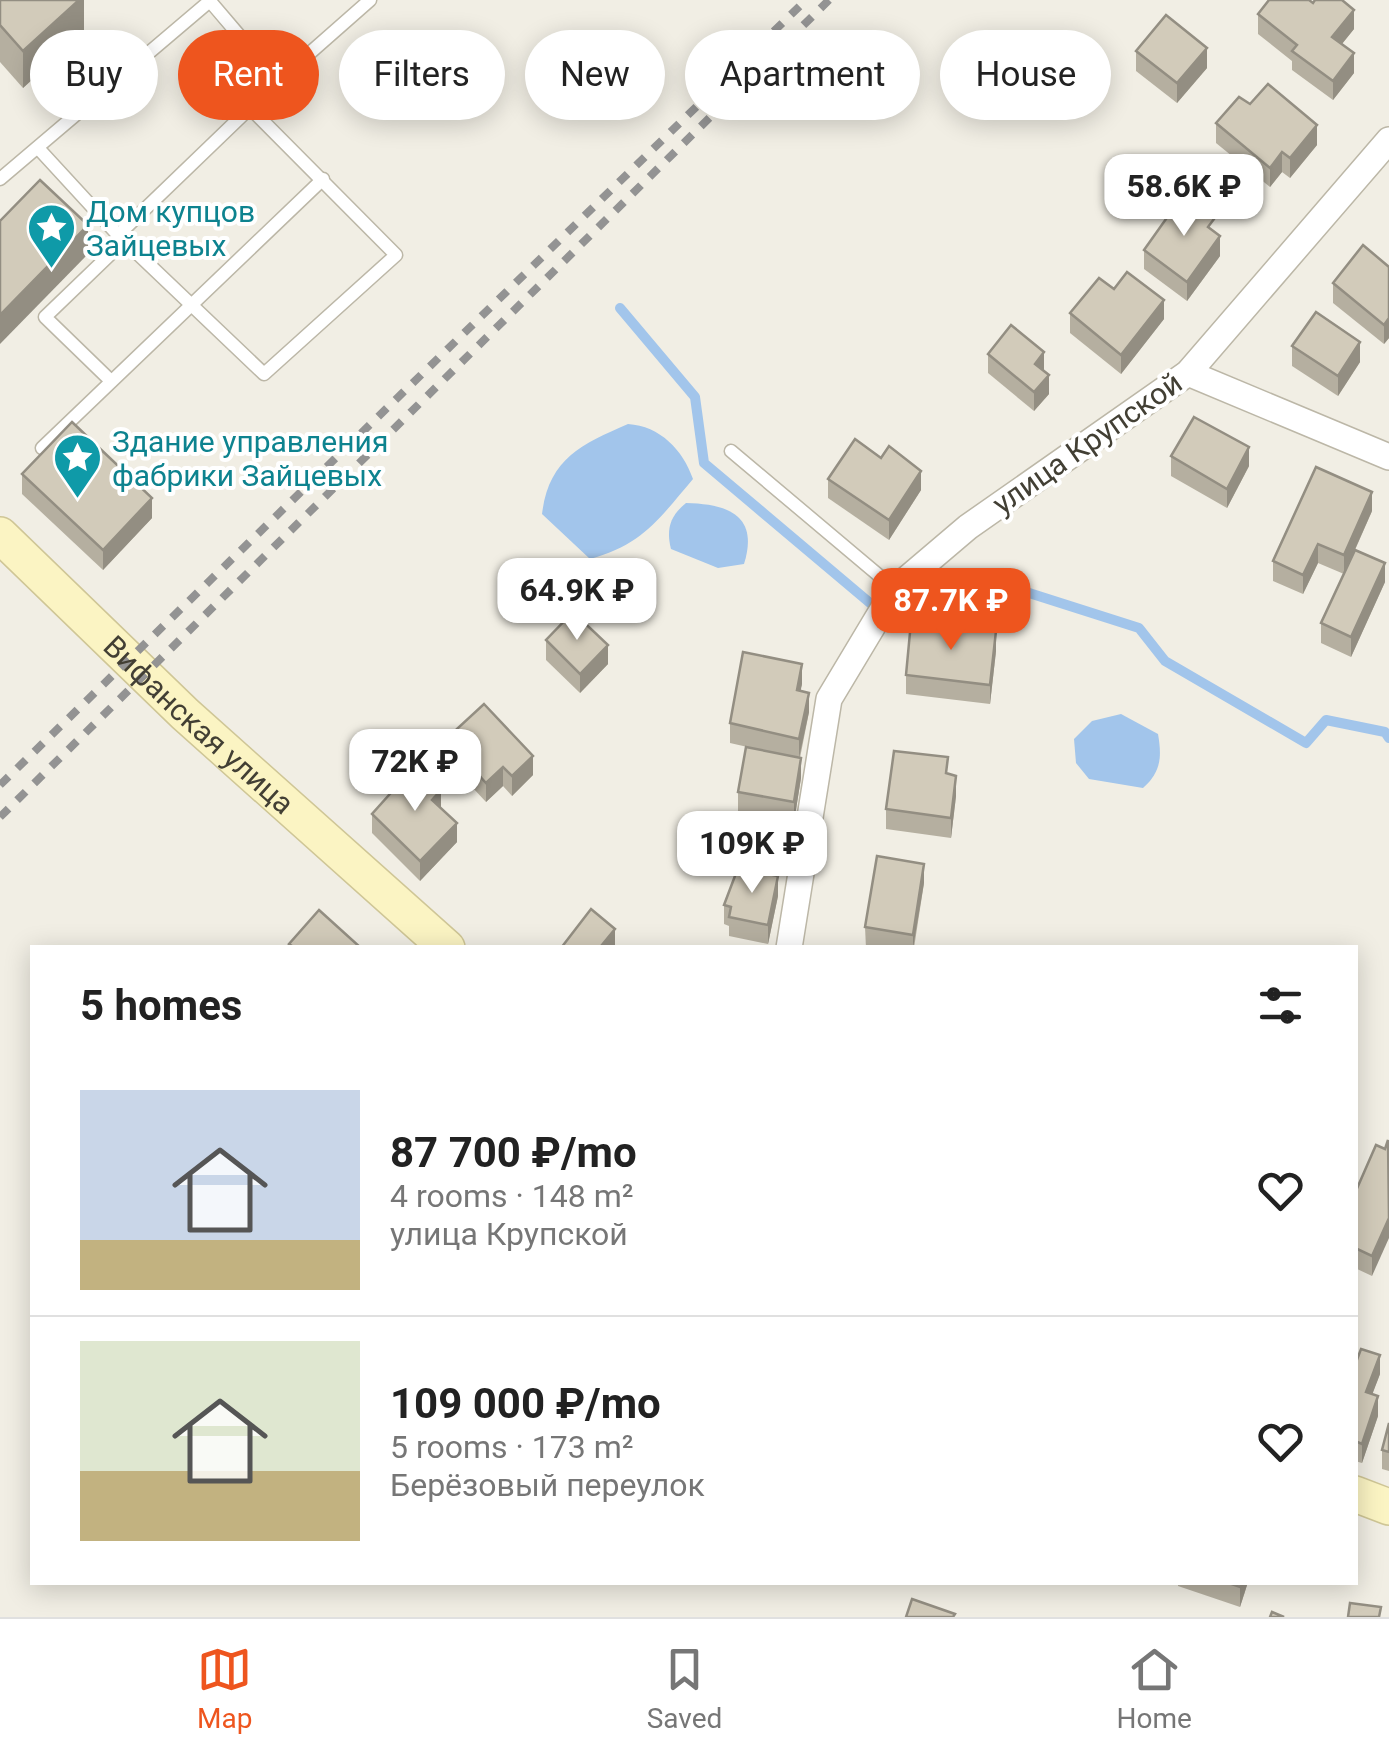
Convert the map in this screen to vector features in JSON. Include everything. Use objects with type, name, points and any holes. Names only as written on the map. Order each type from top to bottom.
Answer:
[{"type":"main road","name":"Вифанская улица","points":[[0,535],[130,664],[444,945]]},
{"type":"main road","points":[[1358,1495],[1389,1507]]},
{"type":"street","name":"улица Крупской","points":[[790,945],[829,699],[895,589],[968,527],[1188,373],[1389,140]]},
{"type":"street","points":[[1188,373],[1389,457]]},
{"type":"lane","points":[[0,180],[210,0],[235,30]]},
{"type":"lane","points":[[319,45],[370,0]]},
{"type":"lane","points":[[110,381],[44,317],[238,120]]},
{"type":"lane","points":[[38,148],[121,238],[264,374],[396,255],[262,120]]},
{"type":"lane","points":[[42,448],[323,179]]},
{"type":"lane","points":[[731,452],[895,589]]},
{"type":"water","points":[[628,424],[650,429],[669,441],[693,479],[636,538],[590,559],[542,514],[546,495],[570,456]]},
{"type":"water","points":[[686,503],[715,506],[737,516],[747,534],[744,564],[718,568],[671,549],[671,523]]},
{"type":"water","points":[[1121,714],[1158,734],[1159,764],[1143,788],[1089,779],[1076,763],[1074,739],[1092,721]]},
{"type":"building","points":[[0,0],[79,0],[46,30],[30,30],[30,45],[23,51],[0,25]]},
{"type":"building","points":[[1269,0],[1342,0],[1354,10],[1332,37],[1354,53],[1333,81],[1292,51],[1297,45],[1258,14]]},
{"type":"building","points":[[1166,15],[1207,48],[1177,83],[1136,51]]},
{"type":"building","points":[[1268,84],[1317,125],[1290,158],[1282,152],[1270,168],[1216,123],[1239,97],[1250,104]]},
{"type":"building","points":[[40,180],[88,225],[0,315],[0,221]]},
{"type":"building","points":[[1183,195],[1214,219],[1208,227],[1220,236],[1187,282],[1144,250]]},
{"type":"building","points":[[1363,245],[1389,267],[1389,318],[1384,325],[1333,283]]},
{"type":"building","points":[[1127,272],[1164,300],[1121,355],[1070,313],[1099,278],[1114,289]]},
{"type":"building","points":[[1316,312],[1360,342],[1338,376],[1292,346]]},
{"type":"building","points":[[1011,325],[1044,352],[1035,364],[1049,375],[1034,392],[988,354]]},
{"type":"building","points":[[1194,417],[1249,447],[1227,489],[1171,456]]},
{"type":"building","points":[[72,422],[152,498],[103,550],[22,474]]},
{"type":"building","points":[[855,439],[881,458],[889,446],[921,471],[889,520],[828,479]]},
{"type":"building","points":[[1316,467],[1372,492],[1344,555],[1318,544],[1303,575],[1273,561]]},
{"type":"building","points":[[1355,550],[1385,563],[1351,637],[1321,623]]},
{"type":"building","points":[[573,612],[608,645],[580,674],[546,640]]},
{"type":"building","points":[[911,622],[996,631],[990,685],[906,675]]},
{"type":"building","points":[[743,652],[802,664],[797,690],[809,693],[799,739],[730,723]]},
{"type":"building","points":[[484,704],[533,756],[512,776],[503,767],[486,783],[446,739]]},
{"type":"building","points":[[746,747],[801,758],[794,802],[738,792]]},
{"type":"building","points":[[894,751],[948,757],[946,773],[956,776],[951,818],[886,809]]},
{"type":"building","points":[[415,766],[441,790],[432,800],[457,823],[420,861],[372,814]]},
{"type":"building","points":[[877,856],[924,864],[913,935],[865,927]]},
{"type":"building","points":[[738,868],[778,876],[768,925],[729,917],[731,907],[724,905]]},
{"type":"building","points":[[591,909],[615,929],[602,945],[563,945]]},
{"type":"building","points":[[319,910],[358,945],[290,945]]},
{"type":"building","points":[[1388,1140],[1389,1218],[1372,1256],[1358,1249],[1358,1186],[1376,1145],[1385,1149]]},
{"type":"building","points":[[1361,1349],[1380,1355],[1366,1392],[1378,1396],[1362,1444],[1358,1442]]},
{"type":"building","points":[[1389,1423],[1389,1452],[1382,1450]]},
{"type":"building","points":[[912,1599],[955,1614],[906,1617]]},
{"type":"building","points":[[1350,1603],[1381,1607],[1379,1617],[1348,1617]]},
{"type":"waterway","points":[[620,308],[695,397],[704,463],[870,603]]},
{"type":"waterway","points":[[911,614],[928,619],[982,586],[1026,592],[1139,628],[1165,661],[1306,743],[1326,720],[1385,732],[1389,738]]},
{"type":"railway","points":[[0,785],[806,0]]},
{"type":"railway","points":[[0,817],[829,0]]},
{"type":"place","name":"Дом купцов Зайцевых","points":[[51,270]]},
{"type":"place","name":"Здание управления фабрики Зайцевых","points":[[77,500]]}]
